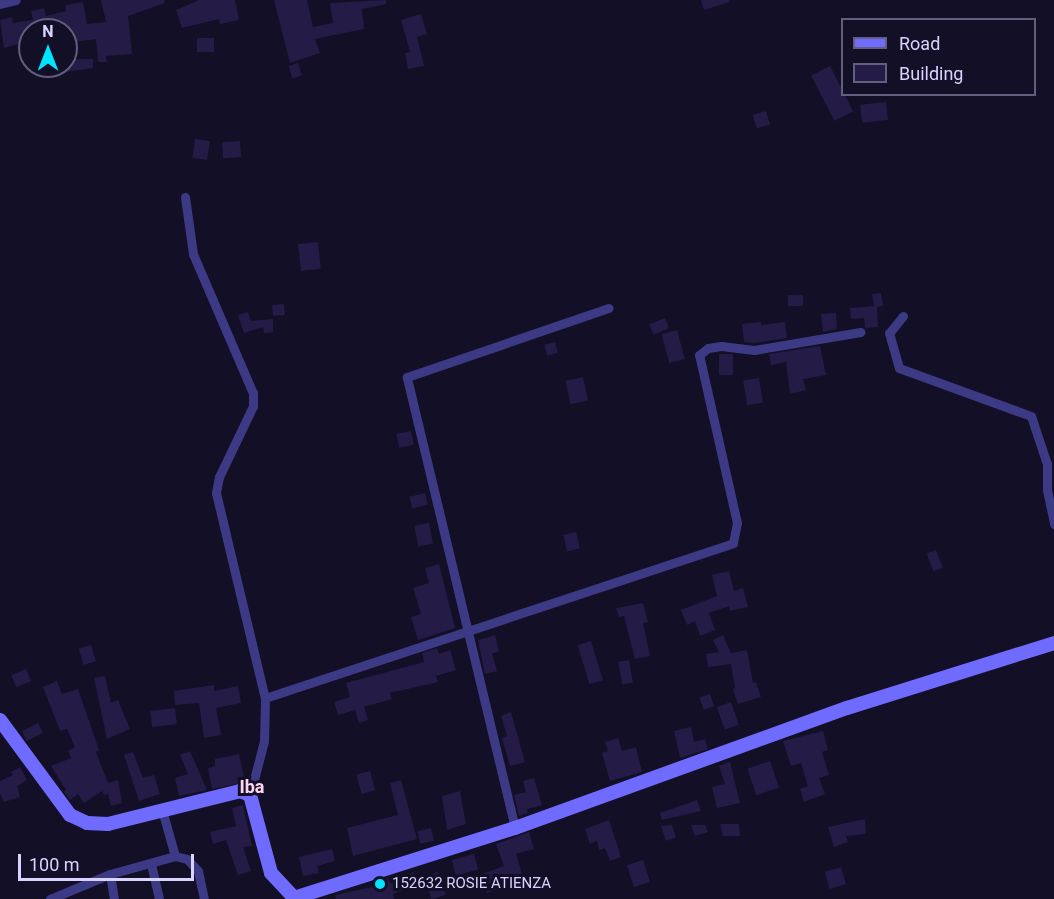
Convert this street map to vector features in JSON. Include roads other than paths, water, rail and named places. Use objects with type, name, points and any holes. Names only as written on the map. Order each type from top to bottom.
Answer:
[{"type":"street","points":[[0,4],[16,0]]},
{"type":"street","points":[[185,197],[193,254],[253,393],[254,406],[219,477],[216,493],[265,698],[264,741],[250,795],[271,873],[293,898],[515,828],[847,708],[1054,643]]},
{"type":"street","points":[[515,828],[466,633],[407,377],[609,308]]},
{"type":"street","points":[[903,316],[889,333],[900,368],[1031,416],[1047,464],[1047,490],[1054,524]]},
{"type":"street","points":[[265,698],[466,633],[629,575],[734,543],[737,523],[699,355],[708,348],[714,347],[753,350],[860,332]]},
{"type":"street","points":[[0,720],[70,814],[87,823],[108,824],[240,791],[250,795]]},
{"type":"street","points":[[162,810],[175,856]]},
{"type":"street","points":[[50,899],[64,896],[110,874],[175,856],[187,859],[198,871],[204,899]]},
{"type":"street","points":[[152,864],[159,899]]},
{"type":"street","points":[[110,874],[114,899]]},
{"type":"place","name":"152632 ROSIE ATIENZA","points":[[380,884]]},
{"type":"district","name":"Iba","points":[[252,787]]}]
